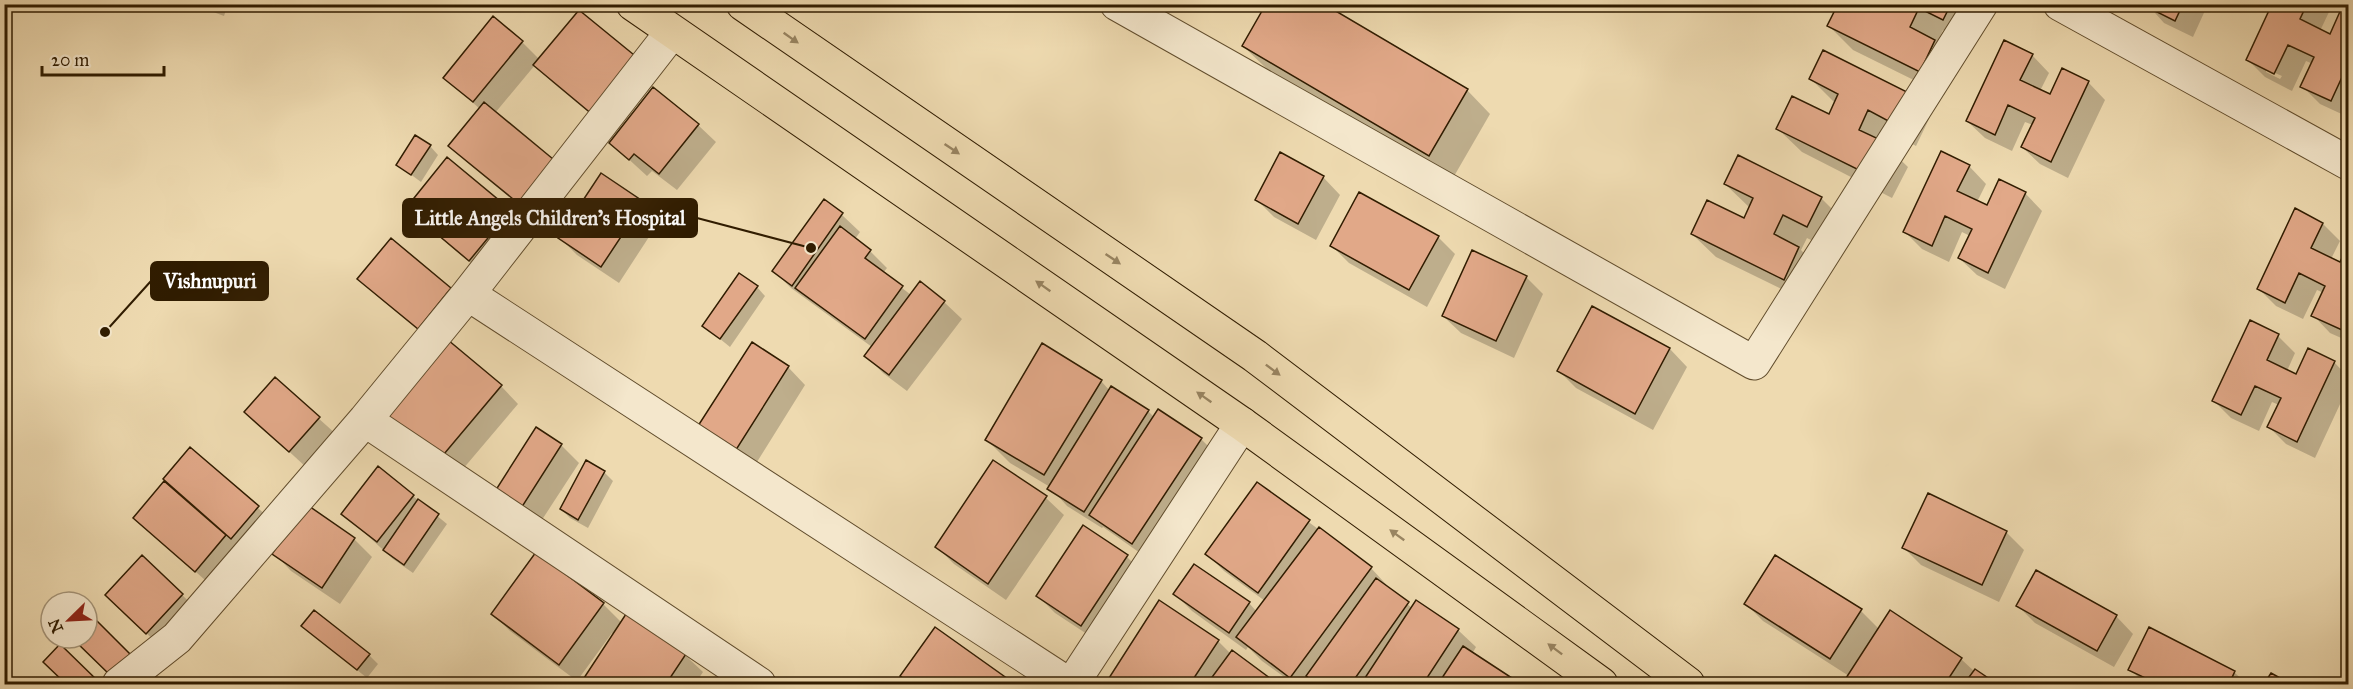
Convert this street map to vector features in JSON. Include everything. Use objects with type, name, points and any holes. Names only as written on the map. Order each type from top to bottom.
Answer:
[{"type":"main road","points":[[633,4],[1242,424],[1602,684]]},
{"type":"main road","points":[[743,4],[1255,356],[1688,684]]},
{"type":"street","points":[[1117,4],[1754,363],[1981,4]]},
{"type":"street","points":[[2060,4],[2349,163]]},
{"type":"street","points":[[119,684],[177,638],[365,420],[468,294],[672,32]]},
{"type":"street","points":[[468,294],[1068,684]]},
{"type":"street","points":[[365,420],[759,684]]},
{"type":"street","points":[[1072,684],[1242,424]]},
{"type":"building","points":[[1266,4],[1324,4],[1468,89],[1429,156],[1242,46]]},
{"type":"building","points":[[1838,4],[1866,4],[1880,11],[1883,4],[1951,4],[1943,20],[1919,8],[1910,27],[1935,40],[1920,72],[1827,26]]},
{"type":"building","points":[[2146,4],[2183,4],[2175,21],[2145,6]]},
{"type":"building","points":[[2272,4],[2307,4],[2300,19],[2330,34],[2342,7],[2348,10],[2348,64],[2331,101],[2300,87],[2314,57],[2288,45],[2274,74],[2246,60]]},
{"type":"building","points":[[579,10],[639,59],[593,115],[533,65]]},
{"type":"building","points":[[493,16],[523,41],[473,102],[443,78]]},
{"type":"building","points":[[2004,40],[2033,54],[2020,80],[2050,94],[2062,68],[2089,81],[2051,162],[2021,147],[2035,118],[2008,105],[1995,135],[1966,121]]},
{"type":"building","points":[[1823,50],[1907,92],[1892,123],[1868,110],[1859,130],[1885,142],[1869,175],[1776,129],[1792,96],[1829,114],[1838,94],[1809,79]]},
{"type":"building","points":[[653,87],[699,124],[659,174],[634,154],[629,160],[609,143]]},
{"type":"building","points":[[484,102],[553,159],[518,203],[448,146]]},
{"type":"building","points":[[415,135],[431,145],[411,175],[396,165]]},
{"type":"building","points":[[1941,151],[1970,165],[1957,191],[1987,205],[1999,179],[2026,192],[1988,273],[1958,258],[1972,229],[1945,216],[1932,246],[1903,232]]},
{"type":"building","points":[[1280,152],[1324,176],[1298,224],[1255,200]]},
{"type":"building","points":[[1738,155],[1822,197],[1807,227],[1783,215],[1774,234],[1799,247],[1784,280],[1691,234],[1707,200],[1744,218],[1753,198],[1724,184]]},
{"type":"building","points":[[447,157],[511,210],[469,261],[406,208]]},
{"type":"building","points":[[601,173],[644,202],[601,267],[558,238]]},
{"type":"building","points":[[1359,192],[1439,236],[1409,290],[1330,246]]},
{"type":"building","points":[[824,199],[843,213],[792,286],[772,271]]},
{"type":"building","points":[[2295,208],[2323,223],[2311,248],[2340,262],[2348,245],[2348,315],[2342,330],[2311,316],[2325,286],[2299,273],[2285,303],[2257,289]]},
{"type":"building","points":[[840,226],[871,250],[865,258],[903,286],[865,339],[795,288]]},
{"type":"building","points":[[391,238],[451,288],[418,329],[357,279]]},
{"type":"building","points":[[1472,250],[1527,276],[1496,341],[1442,316]]},
{"type":"building","points":[[739,273],[758,286],[720,339],[702,326]]},
{"type":"building","points":[[920,281],[945,301],[889,375],[864,356]]},
{"type":"building","points":[[1592,306],[1670,348],[1635,414],[1557,371]]},
{"type":"building","points":[[2250,320],[2279,334],[2267,360],[2296,374],[2308,348],[2335,361],[2297,442],[2267,427],[2281,398],[2255,386],[2241,415],[2212,401]]},
{"type":"building","points":[[448,340],[502,385],[439,460],[385,415]]},
{"type":"building","points":[[752,342],[789,366],[734,453],[696,429]]},
{"type":"building","points":[[1042,343],[1102,380],[1044,475],[985,440]]},
{"type":"building","points":[[275,377],[320,417],[289,452],[244,412]]},
{"type":"building","points":[[1111,386],[1149,410],[1084,512],[1047,489]]},
{"type":"building","points":[[1158,409],[1202,438],[1132,544],[1089,515]]},
{"type":"building","points":[[536,427],[562,444],[518,513],[492,496]]},
{"type":"building","points":[[190,447],[259,506],[231,539],[163,479]]},
{"type":"building","points":[[586,460],[605,471],[578,520],[560,509]]},
{"type":"building","points":[[993,460],[1047,496],[988,584],[935,547]]},
{"type":"building","points":[[378,466],[414,495],[377,542],[341,514]]},
{"type":"building","points":[[164,481],[226,535],[195,572],[133,518]]},
{"type":"building","points":[[1257,482],[1310,520],[1258,593],[1205,554]]},
{"type":"building","points":[[1928,493],[2007,531],[1982,585],[1902,548]]},
{"type":"building","points":[[418,499],[439,514],[404,565],[383,550]]},
{"type":"building","points":[[306,504],[355,538],[322,588],[272,554]]},
{"type":"building","points":[[1083,525],[1128,555],[1081,626],[1036,596]]},
{"type":"building","points":[[1319,527],[1372,567],[1290,678],[1236,637]]},
{"type":"building","points":[[536,552],[604,603],[559,665],[491,614]]},
{"type":"building","points":[[142,555],[183,594],[146,634],[105,595]]},
{"type":"building","points":[[1775,555],[1862,609],[1830,659],[1744,604]]},
{"type":"building","points":[[1194,564],[1250,602],[1229,633],[1173,594]]},
{"type":"building","points":[[2036,570],[2117,615],[2097,651],[2016,606]]},
{"type":"building","points":[[1376,578],[1409,602],[1351,684],[1318,684],[1306,676]]},
{"type":"building","points":[[1159,600],[1219,640],[1190,684],[1119,684],[1109,678]]},
{"type":"building","points":[[1416,600],[1459,629],[1423,684],[1361,684]]},
{"type":"building","points":[[314,610],[370,654],[357,670],[301,626]]},
{"type":"building","points":[[1890,610],[1962,658],[1945,684],[1856,684],[1846,678]]},
{"type":"building","points":[[626,614],[686,654],[666,684],[580,684]]},
{"type":"building","points":[[99,623],[132,656],[112,677],[84,650],[99,650]]},
{"type":"building","points":[[935,627],[1015,684],[912,684],[900,676]]},
{"type":"building","points":[[2149,627],[2235,671],[2229,684],[2158,684],[2128,670]]},
{"type":"building","points":[[1463,646],[1515,680],[1512,684],[1438,684]]},
{"type":"building","points":[[54,650],[66,650],[100,683],[66,684],[43,662]]},
{"type":"building","points":[[1232,650],[1278,684],[1207,684]]},
{"type":"building","points":[[1975,669],[1997,684],[1964,684]]},
{"type":"building","points":[[2271,673],[2291,684],[2264,684]]},
{"type":"place","name":"Little Angels Children's Hospital","points":[[811,248]]},
{"type":"place","name":"Vishnupuri","points":[[105,332]]}]
